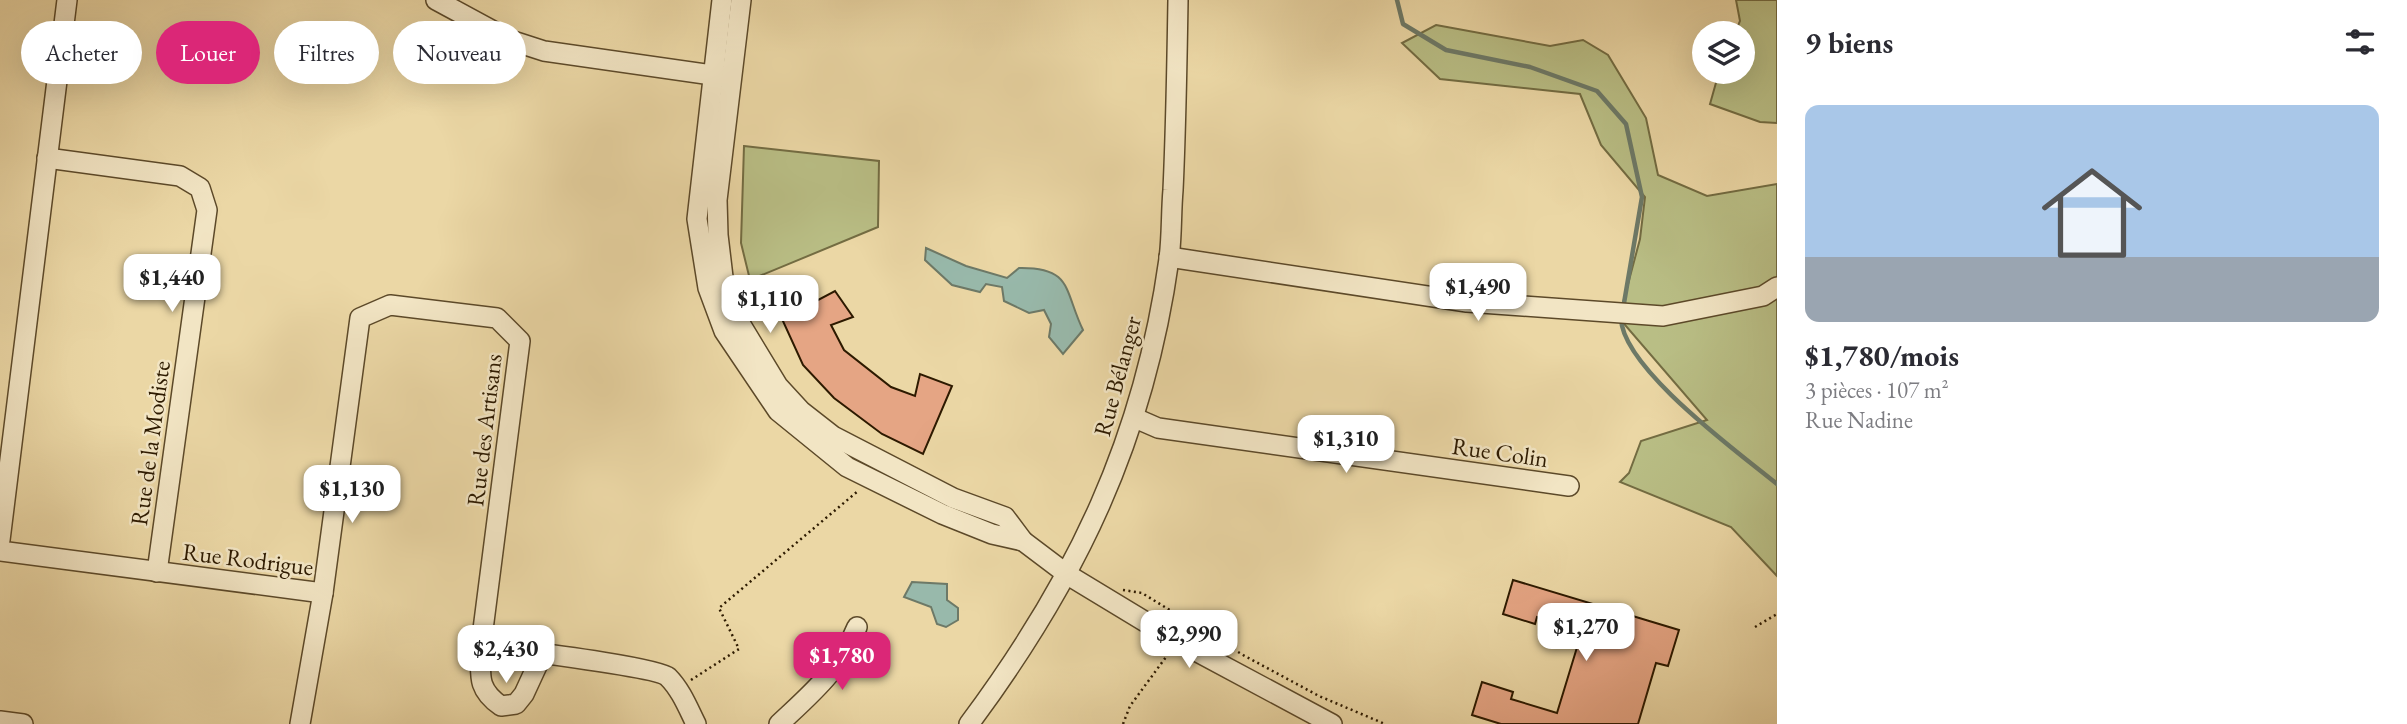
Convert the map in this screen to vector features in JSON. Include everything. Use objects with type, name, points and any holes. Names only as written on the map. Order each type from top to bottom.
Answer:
[{"type":"street","points":[[0,540],[67,0]]},
{"type":"street","points":[[436,0],[510,40],[544,51],[723,76]]},
{"type":"street","points":[[722,0],[723,76],[718,235],[723,277],[738,320],[763,365],[801,411],[833,436],[953,498],[1005,517],[1023,541],[1068,575],[1177,640],[1332,724]]},
{"type":"street","points":[[741,0],[723,76],[697,219],[708,288],[724,331],[778,411],[847,467],[992,534],[1023,541]]},
{"type":"street","name":"Rue Bélanger","points":[[969,724],[1020,656],[1068,575],[1135,418],[1150,364],[1169,257],[1178,0]]},
{"type":"street","name":"Rue de la Modiste","points":[[47,158],[180,176],[200,188],[207,210],[157,572]]},
{"type":"street","points":[[1169,257],[1467,302],[1662,316],[1763,296],[1777,288]]},
{"type":"street","name":"Rue des Artisans","points":[[300,724],[323,593],[360,318],[390,305],[497,318],[520,341],[481,645],[480,684],[488,697],[501,706],[516,704],[524,694],[542,655]]},
{"type":"street","name":"Rue Colin","points":[[1135,418],[1158,428],[1569,486]]},
{"type":"street","name":"Rue Rodrigue","points":[[0,551],[323,593]]},
{"type":"street","points":[[779,724],[830,676],[846,653],[857,627]]},
{"type":"street","points":[[481,645],[629,666],[666,675],[677,689],[695,724]]},
{"type":"street","points":[[0,721],[23,724]]},
{"type":"path","points":[[677,689],[739,649],[719,608],[835,513],[870,479]]},
{"type":"path","points":[[1112,601],[1125,588],[1142,593],[1308,690],[1385,724]]},
{"type":"path","points":[[1755,626],[1777,614]]},
{"type":"path","points":[[1123,724],[1130,706],[1166,657]]},
{"type":"green space","points":[[1736,0],[1777,0],[1777,123],[1760,122],[1710,104],[1716,84],[1755,84],[1755,21],[1740,21]]},
{"type":"green space","points":[[1436,25],[1550,46],[1583,40],[1608,55],[1646,118],[1658,175],[1707,196],[1777,184],[1777,576],[1731,527],[1620,482],[1629,473],[1641,441],[1707,420],[1619,318],[1640,239],[1645,197],[1601,145],[1580,94],[1440,79],[1402,43]]},
{"type":"green space","points":[[744,146],[879,161],[878,227],[750,280],[741,243]]},
{"type":"shaded area","points":[[926,248],[966,266],[1007,278],[1019,268],[1049,272],[1064,284],[1083,330],[1063,354],[1049,337],[1051,324],[1044,310],[1029,313],[1004,301],[1002,287],[986,284],[980,292],[952,285],[925,260]]},
{"type":"shaded area","points":[[912,582],[947,584],[947,600],[958,608],[958,620],[946,627],[937,624],[931,607],[904,597]]},
{"type":"building","points":[[835,291],[853,317],[831,325],[844,350],[891,387],[915,396],[920,374],[952,386],[923,454],[882,434],[834,398],[803,365],[782,319]]},
{"type":"building","points":[[1513,580],[1679,630],[1668,666],[1656,663],[1638,724],[1501,724],[1472,715],[1482,682],[1513,692],[1511,699],[1557,713],[1582,631],[1537,617],[1535,624],[1503,614]]},
{"type":"waterway","points":[[1397,0],[1403,24],[1446,50],[1530,67],[1597,91],[1626,124],[1642,197],[1623,309]]},
{"type":"waterway","points":[[1621,318],[1626,338],[1640,361],[1661,384],[1711,431],[1777,484]]}]
